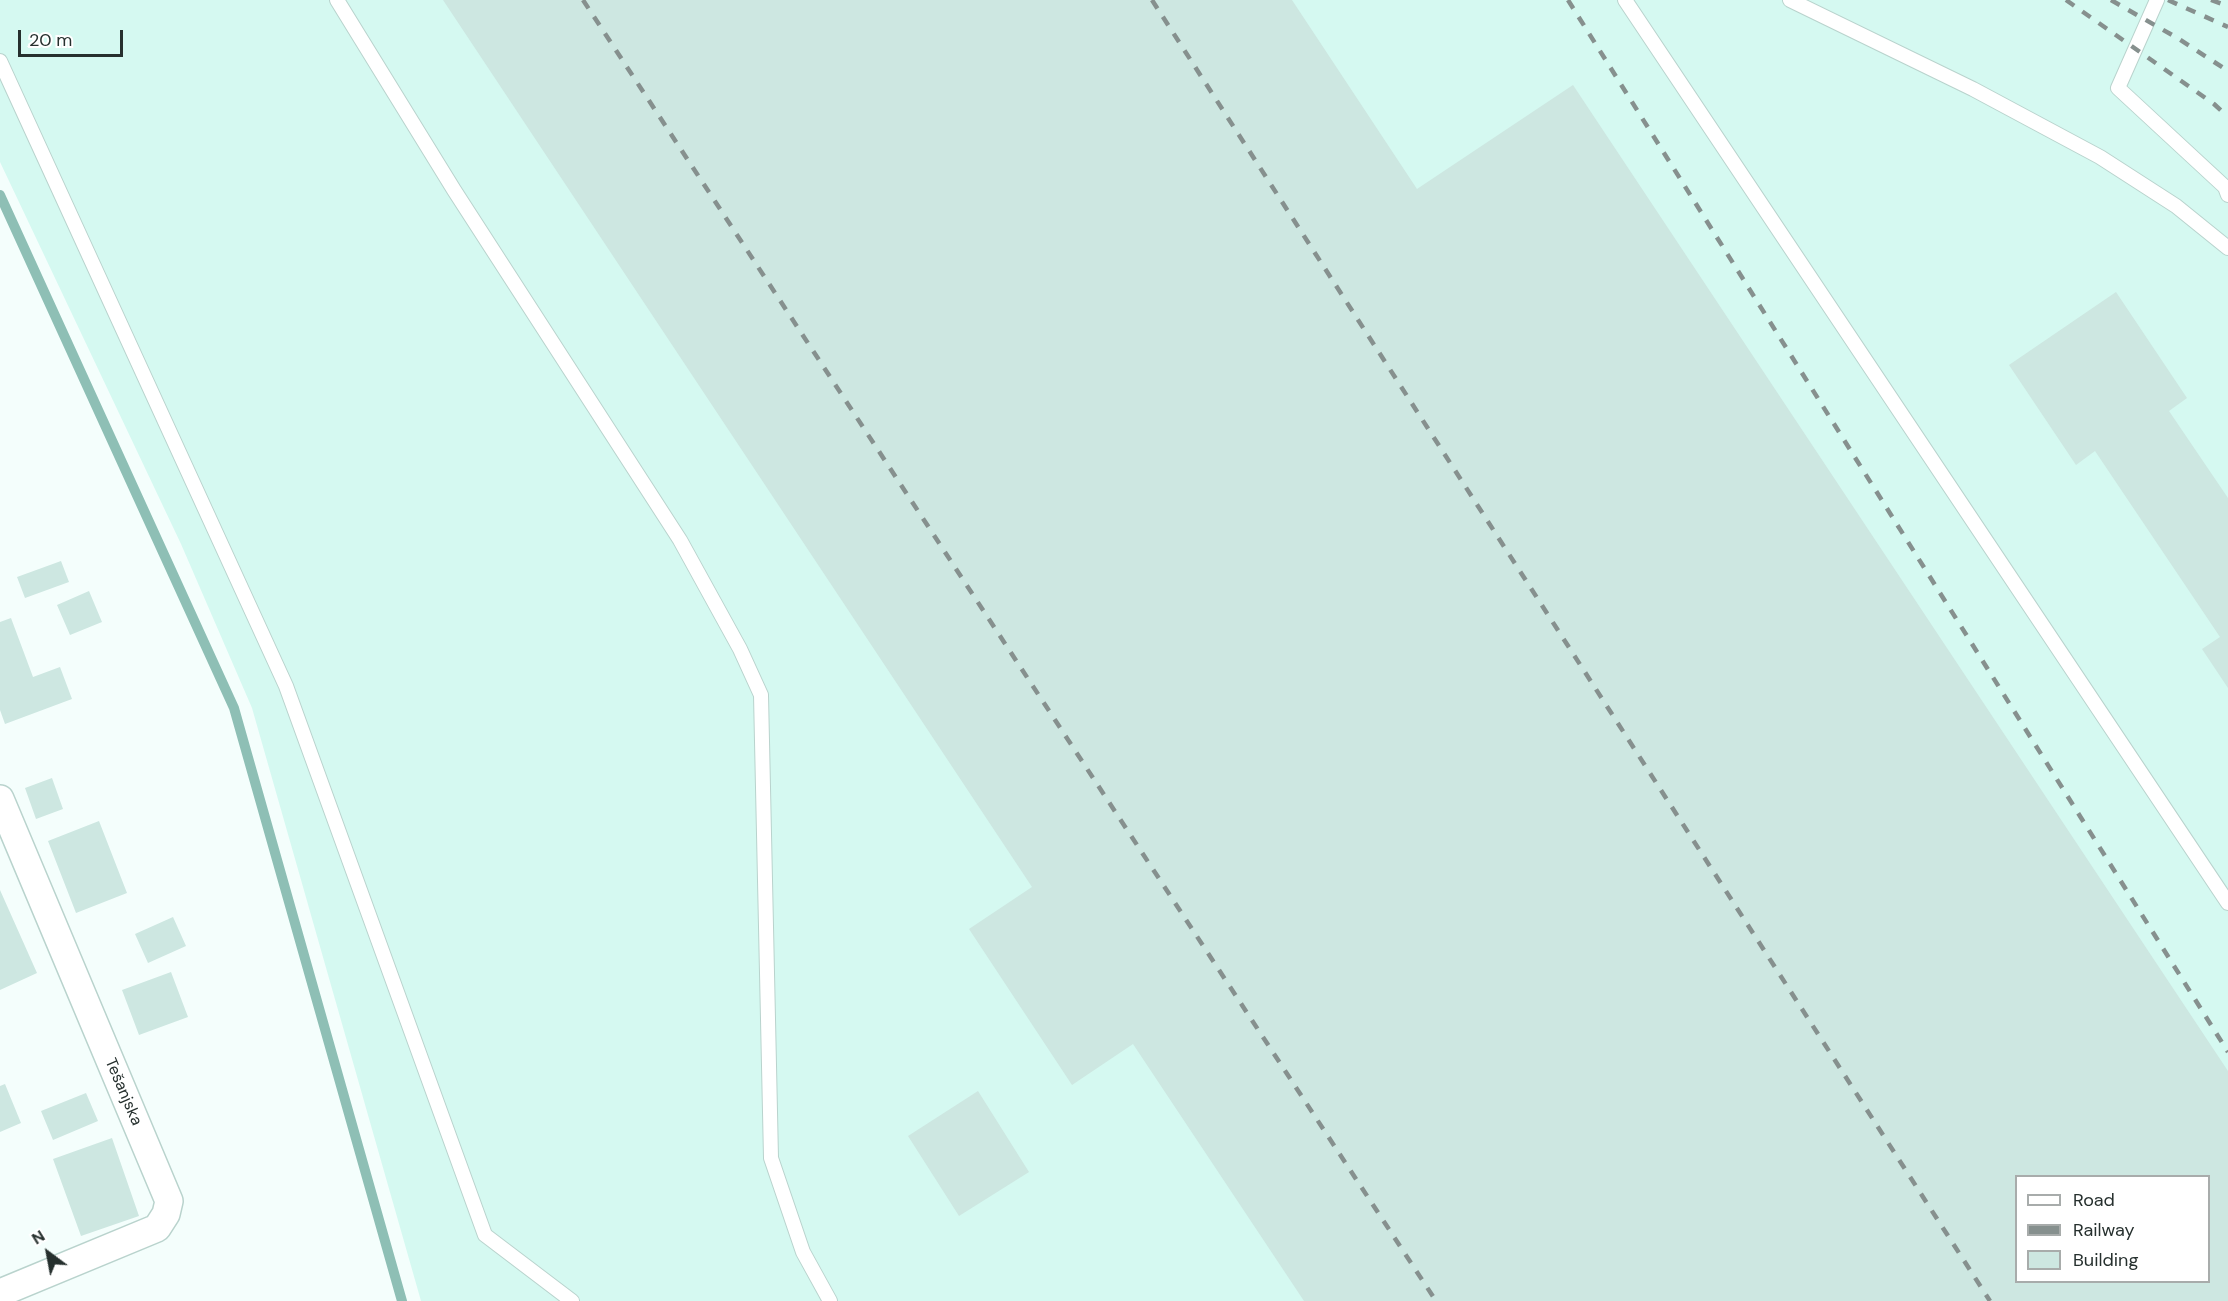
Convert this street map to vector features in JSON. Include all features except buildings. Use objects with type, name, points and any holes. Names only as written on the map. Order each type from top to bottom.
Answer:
[{"type":"street","name":"Tešanjska","points":[[0,799],[169,1201],[166,1214],[157,1228],[0,1293]]},
{"type":"lane","points":[[337,0],[454,190],[680,540],[740,649],[761,694],[771,1158],[803,1252],[830,1301]]},
{"type":"lane","points":[[1625,0],[2228,903]]},
{"type":"lane","points":[[1790,0],[1973,89],[2100,157],[2176,206],[2228,249]]},
{"type":"lane","points":[[2157,0],[2118,88],[2225,187],[2228,195]]},
{"type":"lane","points":[[0,60],[286,686],[485,1234],[572,1301]]},
{"type":"shaded area","points":[[0,0],[2228,0],[2228,1301],[421,1301],[252,708],[181,544],[0,162]]},
{"type":"waterway","points":[[0,195],[234,708],[402,1301]]},
{"type":"railway","points":[[583,0],[1436,1301]]},
{"type":"railway","points":[[1152,0],[1990,1301]]},
{"type":"railway","points":[[1568,0],[2228,1052]]},
{"type":"railway","points":[[2066,0],[2214,104],[2228,117]]},
{"type":"railway","points":[[2111,0],[2179,39],[2228,71]]},
{"type":"railway","points":[[2168,0],[2228,27]]},
{"type":"railway","points":[[2211,0],[2228,6]]}]
